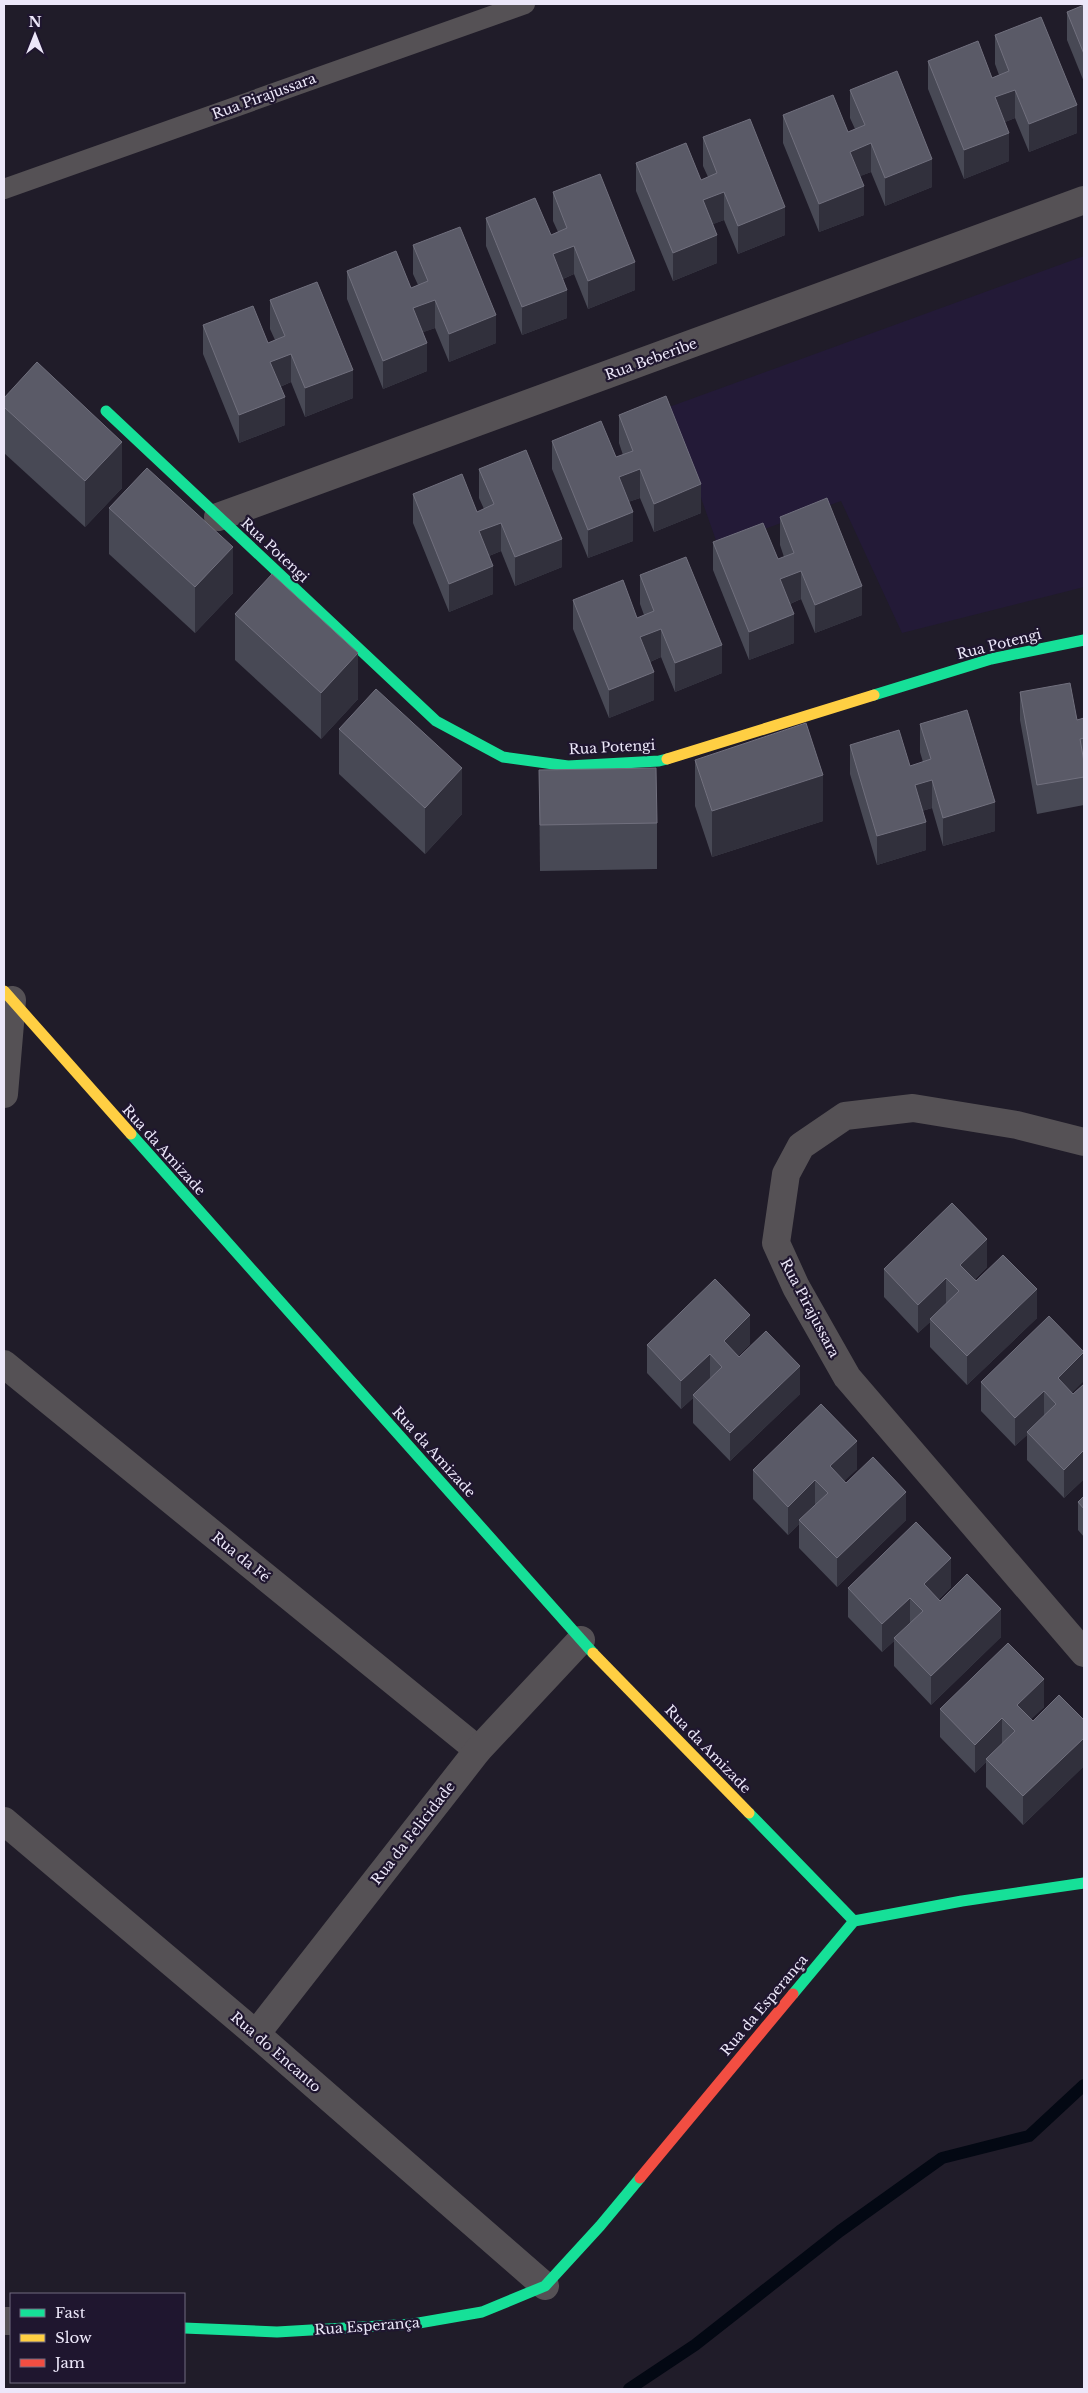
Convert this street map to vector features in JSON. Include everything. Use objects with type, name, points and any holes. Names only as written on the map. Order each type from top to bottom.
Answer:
[{"type":"street","name":"Rua Beberibe","points":[[218,517],[1084,200]]},
{"type":"street","name":"Rua Potengi","points":[[106,411],[436,721],[503,757],[568,766],[660,760],[991,659],[1084,640]]},
{"type":"street","points":[[4,1094],[8,996]]},
{"type":"street","name":"Rua da Amizade","points":[[8,996],[581,1640],[854,1921]]},
{"type":"street","name":"Rua Pirajussara","points":[[1084,1142],[1017,1125],[913,1108],[845,1116],[800,1146],[786,1174],[778,1214],[776,1243],[796,1287],[847,1377],[1084,1653]]},
{"type":"street","name":"Rua da Fé","points":[[4,1364],[478,1750]]},
{"type":"street","name":"Rua da Felicidade","points":[[256,2034],[478,1750],[581,1640]]},
{"type":"street","name":"Rua do Encanto","points":[[4,1820],[256,2034],[545,2286]]},
{"type":"street","points":[[854,1921],[962,1901],[1084,1884]]},
{"type":"street","name":"Rua da Esperança","points":[[545,2286],[600,2226],[854,1921]]},
{"type":"street","name":"Rua Esperança","points":[[185,2328],[277,2332],[413,2324],[482,2312],[545,2286]]},
{"type":"lane","name":"Rua Pirajussara","points":[[4,188],[525,4]]},
{"type":"shaded area","points":[[1084,256],[1084,587],[902,633],[841,501],[718,546],[669,407]]},
{"type":"building","points":[[1084,5],[1084,54],[1067,12]]},
{"type":"building","points":[[1041,17],[1077,105],[1029,124],[1015,90],[995,97],[1009,133],[964,150],[928,61],[978,41],[992,78],[1009,71],[995,35]]},
{"type":"building","points":[[897,71],[932,159],[885,178],[871,143],[850,152],[864,186],[819,204],[783,115],[833,95],[848,132],[865,125],[850,90]]},
{"type":"building","points":[[750,119],[785,207],[738,226],[724,192],[703,200],[717,235],[673,253],[636,163],[686,143],[701,180],[717,173],[703,137]]},
{"type":"building","points":[[600,174],[635,262],[588,281],[574,246],[553,254],[567,290],[522,307],[486,218],[535,198],[551,235],[567,228],[553,192]]},
{"type":"building","points":[[460,227],[496,315],[449,334],[435,300],[413,308],[427,343],[383,361],[347,271],[396,251],[411,288],[428,281],[413,245]]},
{"type":"building","points":[[317,282],[353,370],[305,388],[291,354],[270,362],[285,397],[239,415],[203,325],[253,306],[268,343],[285,336],[270,300]]},
{"type":"building","points":[[37,362],[122,442],[85,481],[4,407],[4,398]]},
{"type":"building","points":[[666,396],[701,484],[654,504],[640,469],[619,477],[633,512],[588,530],[552,441],[601,421],[616,457],[633,451],[619,415]]},
{"type":"building","points":[[526,450],[562,539],[515,557],[501,523],[479,531],[493,566],[449,584],[413,494],[462,474],[477,512],[494,504],[479,469]]},
{"type":"building","points":[[147,468],[233,547],[195,587],[109,508]]},
{"type":"building","points":[[827,498],[862,586],[815,605],[801,571],[780,579],[794,614],[749,632],[713,542],[763,523],[778,559],[794,553],[780,517]]},
{"type":"building","points":[[686,557],[722,645],[675,663],[661,629],[640,637],[654,672],[609,690],[573,600],[623,580],[637,618],[654,611],[640,575]]},
{"type":"building","points":[[272,574],[358,653],[321,693],[235,614]]},
{"type":"building","points":[[1070,683],[1077,720],[1084,718],[1084,738],[1080,739],[1084,762],[1084,777],[1037,785],[1020,692]]},
{"type":"building","points":[[376,689],[462,768],[425,808],[339,729]]},
{"type":"building","points":[[967,710],[995,802],[943,818],[932,780],[915,785],[926,822],[877,836],[850,745],[899,730],[910,766],[931,759],[920,724]]},
{"type":"building","points":[[806,723],[823,775],[712,811],[695,760]]},
{"type":"building","points":[[656,768],[657,823],[540,825],[539,770]]},
{"type":"building","points":[[952,1203],[987,1239],[960,1265],[976,1281],[1003,1255],[1037,1289],[967,1356],[930,1319],[959,1291],[946,1278],[918,1305],[884,1269]]},
{"type":"building","points":[[715,1279],[750,1315],[724,1341],[739,1357],[766,1331],[800,1366],[730,1433],[693,1395],[722,1367],[710,1354],[681,1381],[647,1345]]},
{"type":"building","points":[[1049,1316],[1084,1352],[1058,1378],[1073,1394],[1084,1384],[1084,1450],[1064,1470],[1027,1432],[1056,1404],[1044,1391],[1015,1418],[981,1382]]},
{"type":"building","points":[[821,1404],[857,1441],[830,1466],[846,1483],[873,1457],[906,1492],[837,1558],[799,1520],[828,1493],[815,1480],[788,1507],[753,1470]]},
{"type":"building","points":[[1084,1496],[1084,1509],[1078,1502]]},
{"type":"building","points":[[916,1522],[951,1558],[924,1584],[940,1601],[967,1574],[1001,1609],[931,1676],[894,1638],[923,1611],[910,1598],[882,1624],[848,1588]]},
{"type":"building","points":[[1008,1643],[1044,1679],[1017,1705],[1033,1721],[1059,1695],[1084,1720],[1084,1738],[1023,1796],[986,1759],[1015,1731],[1002,1718],[975,1745],[940,1709]]},
{"type":"waterway","points":[[629,2389],[695,2345],[840,2231],[942,2158],[1029,2136],[1084,2085]]},
{"type":"traffic: fast","points":[[106,411],[436,721],[503,757],[568,766],[667,759]]},
{"type":"traffic: fast","points":[[874,695],[991,659],[1084,640]]},
{"type":"traffic: fast","points":[[131,1134],[593,1653]]},
{"type":"traffic: fast","points":[[749,1813],[854,1921]]},
{"type":"traffic: fast","points":[[793,1994],[854,1921],[962,1901],[1084,1883]]},
{"type":"traffic: fast","points":[[185,2328],[277,2332],[413,2324],[482,2312],[545,2286],[600,2226],[640,2178]]},
{"type":"traffic: slow","points":[[667,759],[874,695]]},
{"type":"traffic: slow","points":[[4,991],[131,1134]]},
{"type":"traffic: slow","points":[[593,1653],[749,1813]]},
{"type":"traffic: jam","points":[[640,2178],[793,1994]]}]
